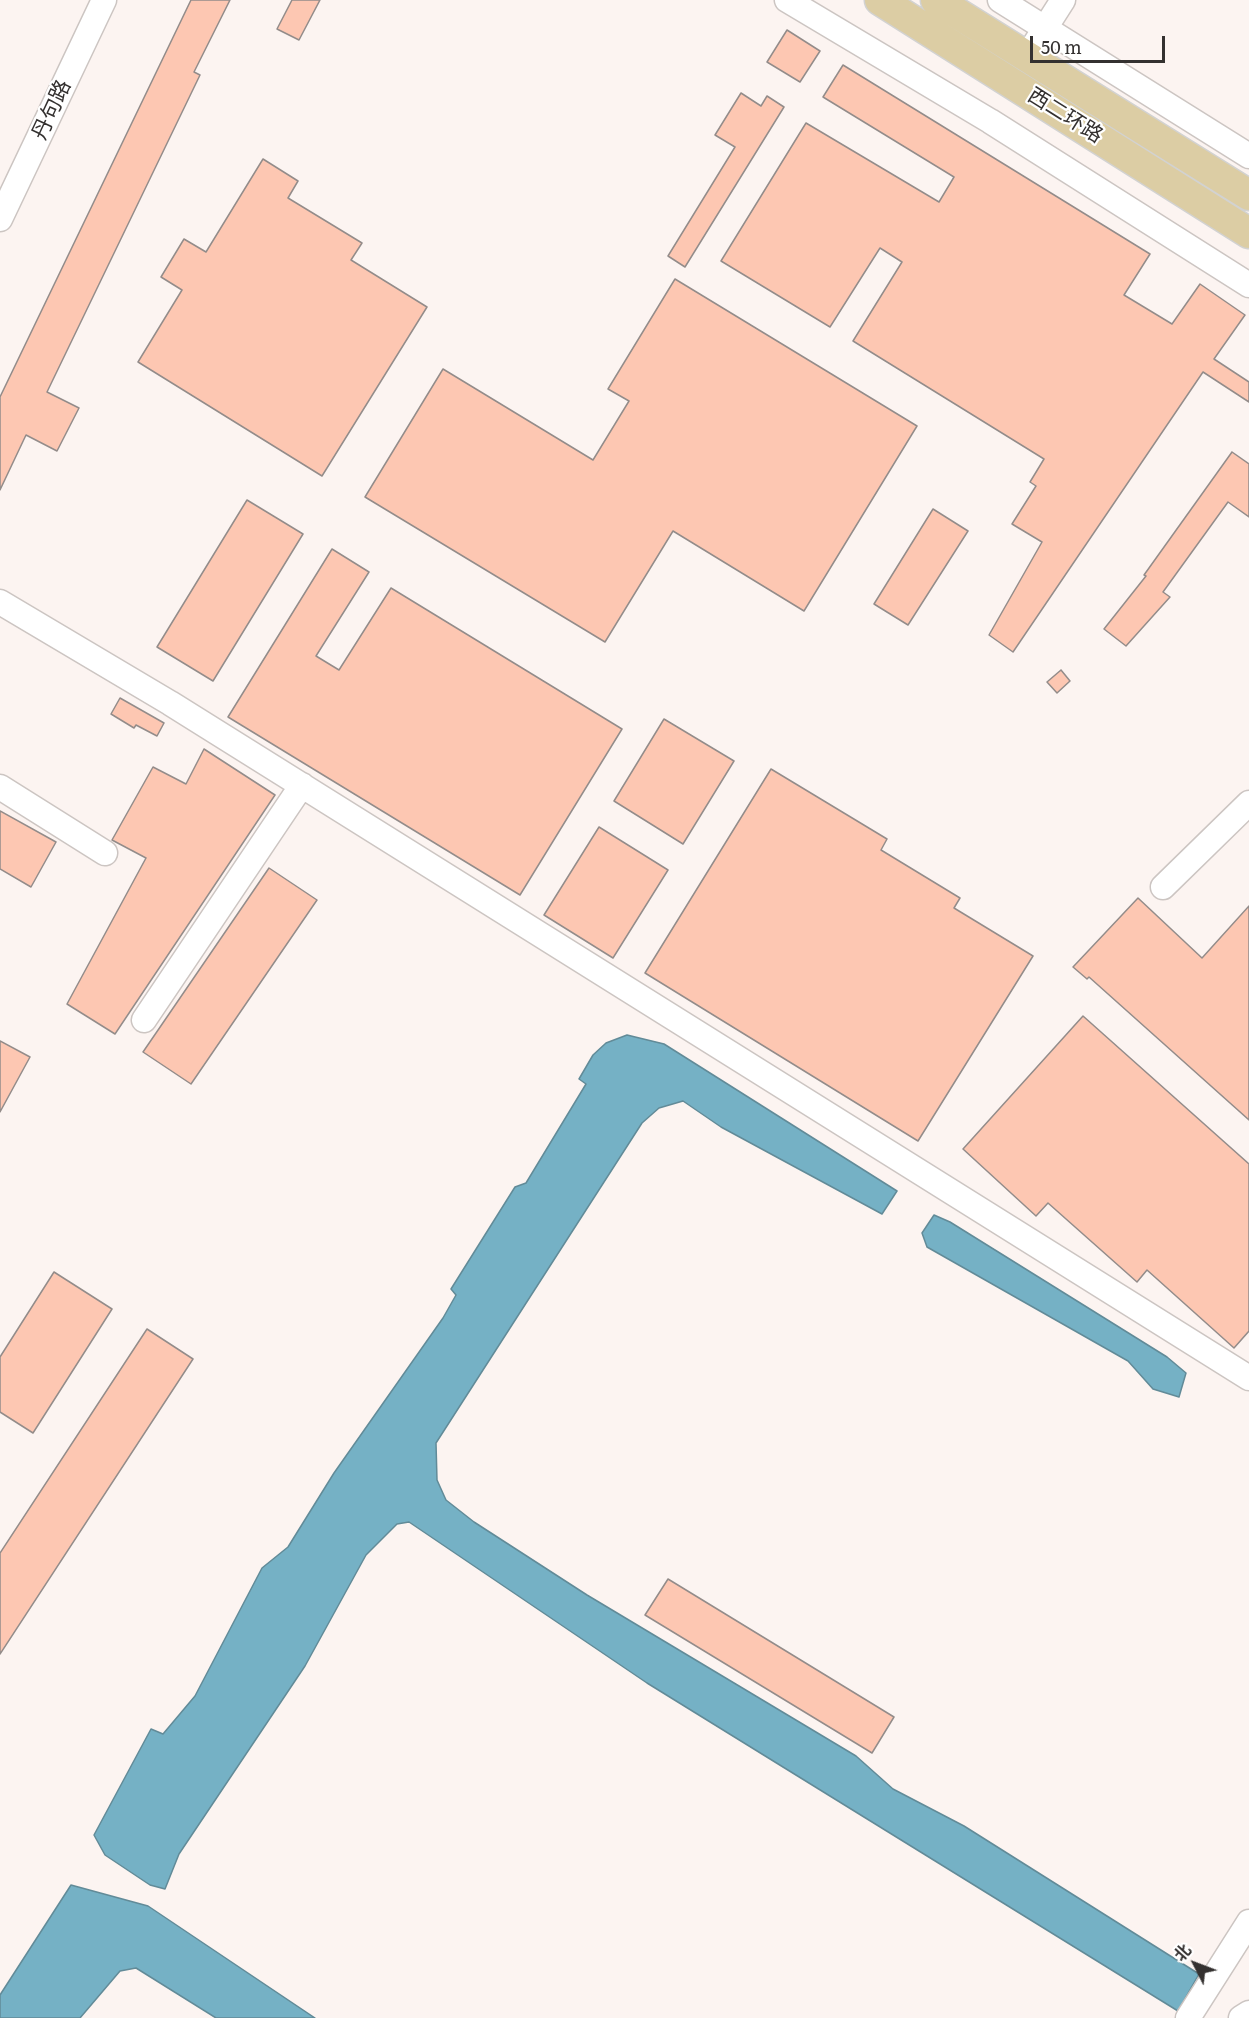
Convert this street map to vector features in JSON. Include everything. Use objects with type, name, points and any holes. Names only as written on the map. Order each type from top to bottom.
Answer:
[{"type":"main road","name":"西二环路","points":[[880,0],[1249,233]]},
{"type":"main road","name":"西二环路","points":[[936,0],[1249,195]]},
{"type":"street","name":"丹句路","points":[[0,219],[104,0]]},
{"type":"street","points":[[787,0],[990,121],[1249,285]]},
{"type":"street","points":[[1000,0],[1249,156]]},
{"type":"street","points":[[1026,58],[1063,0]]},
{"type":"street","points":[[0,602],[302,785],[1249,1378]]},
{"type":"street","points":[[144,1020],[302,785]]},
{"type":"street","points":[[0,787],[105,853]]},
{"type":"street","points":[[1163,887],[1249,803]]},
{"type":"street","points":[[1188,2018],[1249,1922]]},
{"type":"street","points":[[1241,2018],[1249,2013]]},
{"type":"water","points":[[627,1035],[664,1044],[897,1191],[882,1214],[721,1127],[683,1101],[659,1108],[642,1123],[436,1443],[437,1480],[446,1500],[474,1522],[587,1595],[856,1756],[893,1789],[964,1826],[1199,1974],[1178,2011],[647,1683],[409,1522],[397,1524],[366,1555],[305,1666],[179,1854],[165,1889],[150,1885],[105,1855],[94,1835],[151,1729],[163,1734],[195,1696],[262,1568],[288,1547],[334,1473],[443,1318],[456,1295],[451,1289],[515,1187],[526,1183],[586,1084],[579,1079],[593,1055],[606,1043]]},
{"type":"water","points":[[934,1215],[950,1222],[1167,1357],[1186,1373],[1179,1397],[1153,1389],[1128,1361],[927,1247],[922,1233]]},
{"type":"water","points":[[71,1885],[148,1906],[315,2018],[216,2018],[136,1968],[120,1971],[80,2018],[0,2018],[0,1995]]},
{"type":"building","points":[[191,0],[230,0],[194,72],[200,75],[47,392],[79,408],[57,451],[26,435],[0,490],[0,397]]},
{"type":"building","points":[[292,0],[320,0],[299,40],[277,29]]},
{"type":"building","points":[[787,30],[820,51],[800,82],[767,62]]},
{"type":"building","points":[[843,65],[1150,254],[1124,295],[1172,324],[1200,284],[1245,315],[1214,359],[1249,382],[1249,402],[1203,372],[1013,652],[989,635],[1042,542],[1012,524],[1036,486],[1030,482],[1044,459],[853,341],[902,262],[880,248],[830,327],[721,261],[806,123],[939,202],[954,177],[823,97]]},
{"type":"building","points":[[741,93],[761,106],[767,96],[784,107],[685,267],[668,256],[735,147],[715,135]]},
{"type":"building","points":[[263,159],[298,181],[288,198],[362,243],[351,260],[427,307],[322,476],[138,362],[182,290],[161,277],[184,239],[206,252]]},
{"type":"building","points":[[675,279],[917,426],[804,611],[673,531],[605,642],[365,497],[443,369],[593,460],[629,401],[608,389]]},
{"type":"building","points":[[1232,452],[1249,464],[1249,517],[1228,502],[1163,592],[1170,597],[1126,646],[1104,629],[1146,576],[1144,575]]},
{"type":"building","points":[[247,500],[303,534],[213,681],[157,647]]},
{"type":"building","points":[[933,509],[968,531],[908,625],[874,604]]},
{"type":"building","points":[[332,549],[369,572],[316,656],[339,670],[391,588],[622,729],[520,895],[228,717]]},
{"type":"building","points":[[1061,670],[1070,681],[1057,693],[1047,682]]},
{"type":"building","points":[[120,698],[164,723],[157,736],[136,725],[134,728],[111,714]]},
{"type":"building","points":[[664,719],[734,761],[683,844],[614,801]]},
{"type":"building","points":[[204,749],[275,795],[115,1034],[67,1004],[146,858],[112,840],[153,767],[186,784]]},
{"type":"building","points":[[771,769],[887,839],[881,850],[960,898],[954,908],[1033,956],[918,1141],[645,973]]},
{"type":"building","points":[[0,811],[56,842],[31,887],[0,869]]},
{"type":"building","points":[[599,827],[668,870],[613,958],[544,915]]},
{"type":"building","points":[[269,868],[317,900],[191,1084],[143,1052]]},
{"type":"building","points":[[1138,898],[1202,958],[1249,906],[1249,1120],[1089,977],[1087,979],[1073,967]]},
{"type":"building","points":[[1083,1016],[1249,1164],[1249,1331],[1234,1348],[1147,1270],[1137,1282],[1048,1203],[1036,1216],[963,1149]]},
{"type":"building","points":[[0,1041],[30,1057],[0,1112]]},
{"type":"building","points":[[54,1272],[112,1309],[33,1433],[0,1412],[0,1357]]},
{"type":"building","points":[[147,1329],[193,1359],[0,1654],[0,1553]]},
{"type":"building","points":[[668,1579],[894,1717],[872,1753],[645,1615]]}]
